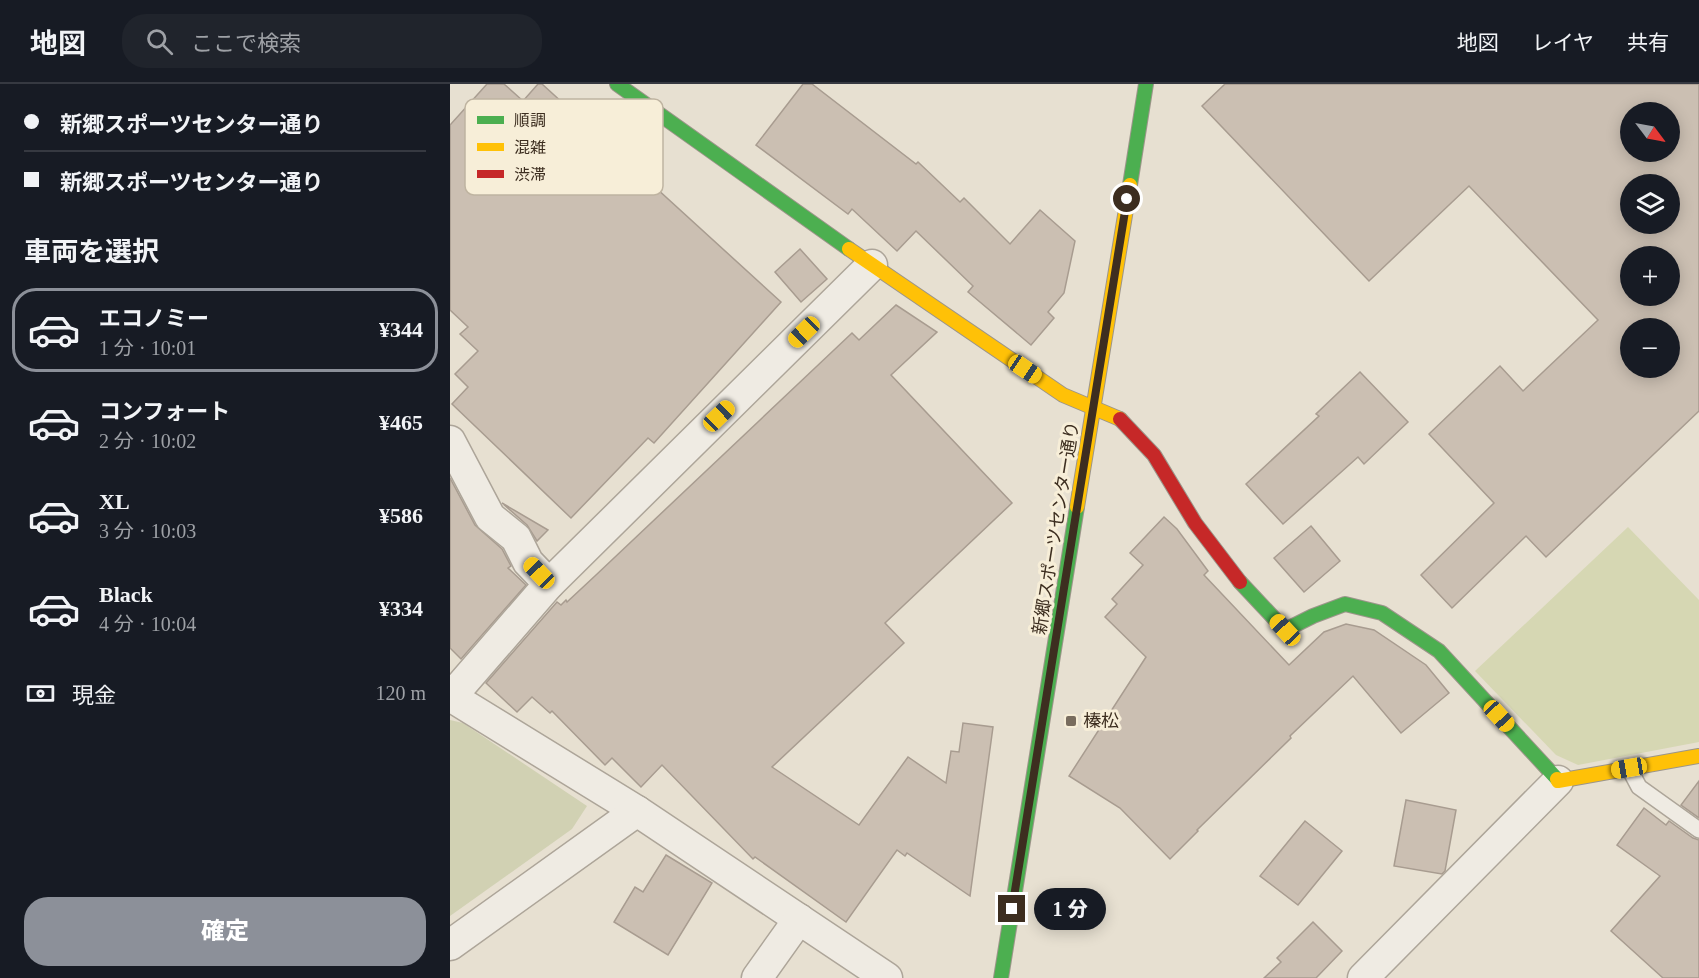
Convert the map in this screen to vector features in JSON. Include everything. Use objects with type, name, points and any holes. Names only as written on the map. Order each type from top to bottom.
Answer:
[{"type":"street","points":[[617,84],[638,99]]},
{"type":"street","name":"新郷スポーツセンター通り","points":[[1001,978],[1146,84]]},
{"type":"street","points":[[663,117],[872,265],[1063,394],[1119,418],[1154,455],[1195,523],[1240,583],[1285,630],[1345,604],[1382,613],[1439,651],[1558,781]]},
{"type":"street","points":[[872,265],[549,584],[451,696],[637,811],[887,978]]},
{"type":"street","points":[[450,441],[490,517],[516,538],[528,562],[549,584]]},
{"type":"street","points":[[1363,978],[1558,781],[1699,756]]},
{"type":"street","points":[[450,945],[637,811]]},
{"type":"street","points":[[757,978],[799,920]]},
{"type":"lane","points":[[1629,768],[1639,787],[1699,830]]},
{"type":"green space","points":[[1628,527],[1699,600],[1699,742],[1578,765],[1556,755],[1475,671]]},
{"type":"green space","points":[[450,720],[463,723],[587,806],[572,829],[450,916]]},
{"type":"building","points":[[487,84],[504,84],[521,99],[473,99]]},
{"type":"building","points":[[538,84],[542,84],[558,99],[525,99]]},
{"type":"building","points":[[803,84],[812,84],[916,164],[918,162],[960,202],[964,198],[1010,244],[1040,210],[1075,241],[1064,293],[1048,312],[1054,318],[1031,345],[968,292],[973,286],[916,231],[897,251],[852,209],[848,214],[756,145]]},
{"type":"building","points":[[1225,84],[1699,84],[1699,411],[1546,557],[1526,536],[1452,608],[1421,575],[1494,503],[1429,434],[1500,366],[1523,391],[1598,320],[1469,186],[1369,281],[1202,106]]},
{"type":"building","points":[[465,108],[465,195],[663,194],[781,302],[654,443],[648,438],[571,518],[452,404],[468,387],[455,374],[478,351],[460,334],[468,327],[450,310],[450,125]]},
{"type":"building","points":[[800,249],[827,279],[801,302],[775,272]]},
{"type":"building","points":[[896,305],[937,332],[891,375],[1012,503],[885,623],[904,643],[772,767],[859,825],[908,757],[946,783],[951,751],[959,752],[963,723],[993,727],[970,896],[907,853],[905,856],[897,850],[846,922],[755,857],[753,859],[662,765],[641,787],[612,758],[605,765],[552,711],[550,713],[532,697],[517,712],[486,683],[557,602],[561,605],[566,600],[567,602],[852,333],[859,340]]},
{"type":"building","points":[[1360,372],[1408,422],[1364,464],[1358,457],[1283,524],[1246,484],[1319,416],[1316,414]]},
{"type":"building","points":[[450,478],[475,525],[502,549],[511,566],[508,568],[526,585],[461,659],[450,648]]},
{"type":"building","points":[[502,503],[548,530],[537,541],[527,525]]},
{"type":"building","points":[[1164,517],[1177,529],[1208,571],[1204,575],[1289,665],[1324,632],[1346,624],[1374,630],[1426,665],[1449,693],[1401,733],[1353,676],[1290,736],[1291,738],[1170,859],[1120,808],[1069,776],[1146,657],[1105,617],[1117,604],[1112,599],[1143,565],[1130,553]]},
{"type":"building","points":[[1311,526],[1340,561],[1304,592],[1274,558]]},
{"type":"building","points":[[1699,781],[1699,818],[1681,805]]},
{"type":"building","points":[[1406,800],[1456,810],[1445,871],[1442,874],[1394,866]]},
{"type":"building","points":[[1644,808],[1666,825],[1669,821],[1699,840],[1699,978],[1663,978],[1611,931],[1660,876],[1617,845]]},
{"type":"building","points":[[1305,821],[1342,851],[1298,905],[1260,876]]},
{"type":"building","points":[[666,855],[712,883],[668,955],[614,922],[635,887],[643,892]]},
{"type":"building","points":[[1313,922],[1342,951],[1316,978],[1264,978],[1281,962],[1277,958]]},
{"type":"traffic: fast","points":[[617,84],[638,99]]},
{"type":"traffic: fast","points":[[1130,185],[1146,84]]},
{"type":"traffic: fast","points":[[663,117],[849,249]]},
{"type":"traffic: fast","points":[[1001,978],[1077,507]]},
{"type":"traffic: fast","points":[[1240,582],[1285,630],[1345,604],[1382,613],[1439,651],[1557,779]]},
{"type":"traffic: slow","points":[[1077,507],[1130,185]]},
{"type":"traffic: slow","points":[[849,249],[1063,395],[1120,419]]},
{"type":"traffic: slow","points":[[1557,779],[1558,781],[1699,756]]},
{"type":"traffic: jam","points":[[1120,419],[1154,455],[1195,523],[1240,582]]},
{"type":"place","name":"榛松","points":[[1071,721]]},
{"type":"route","points":[[1012,909],[1127,199]]}]
